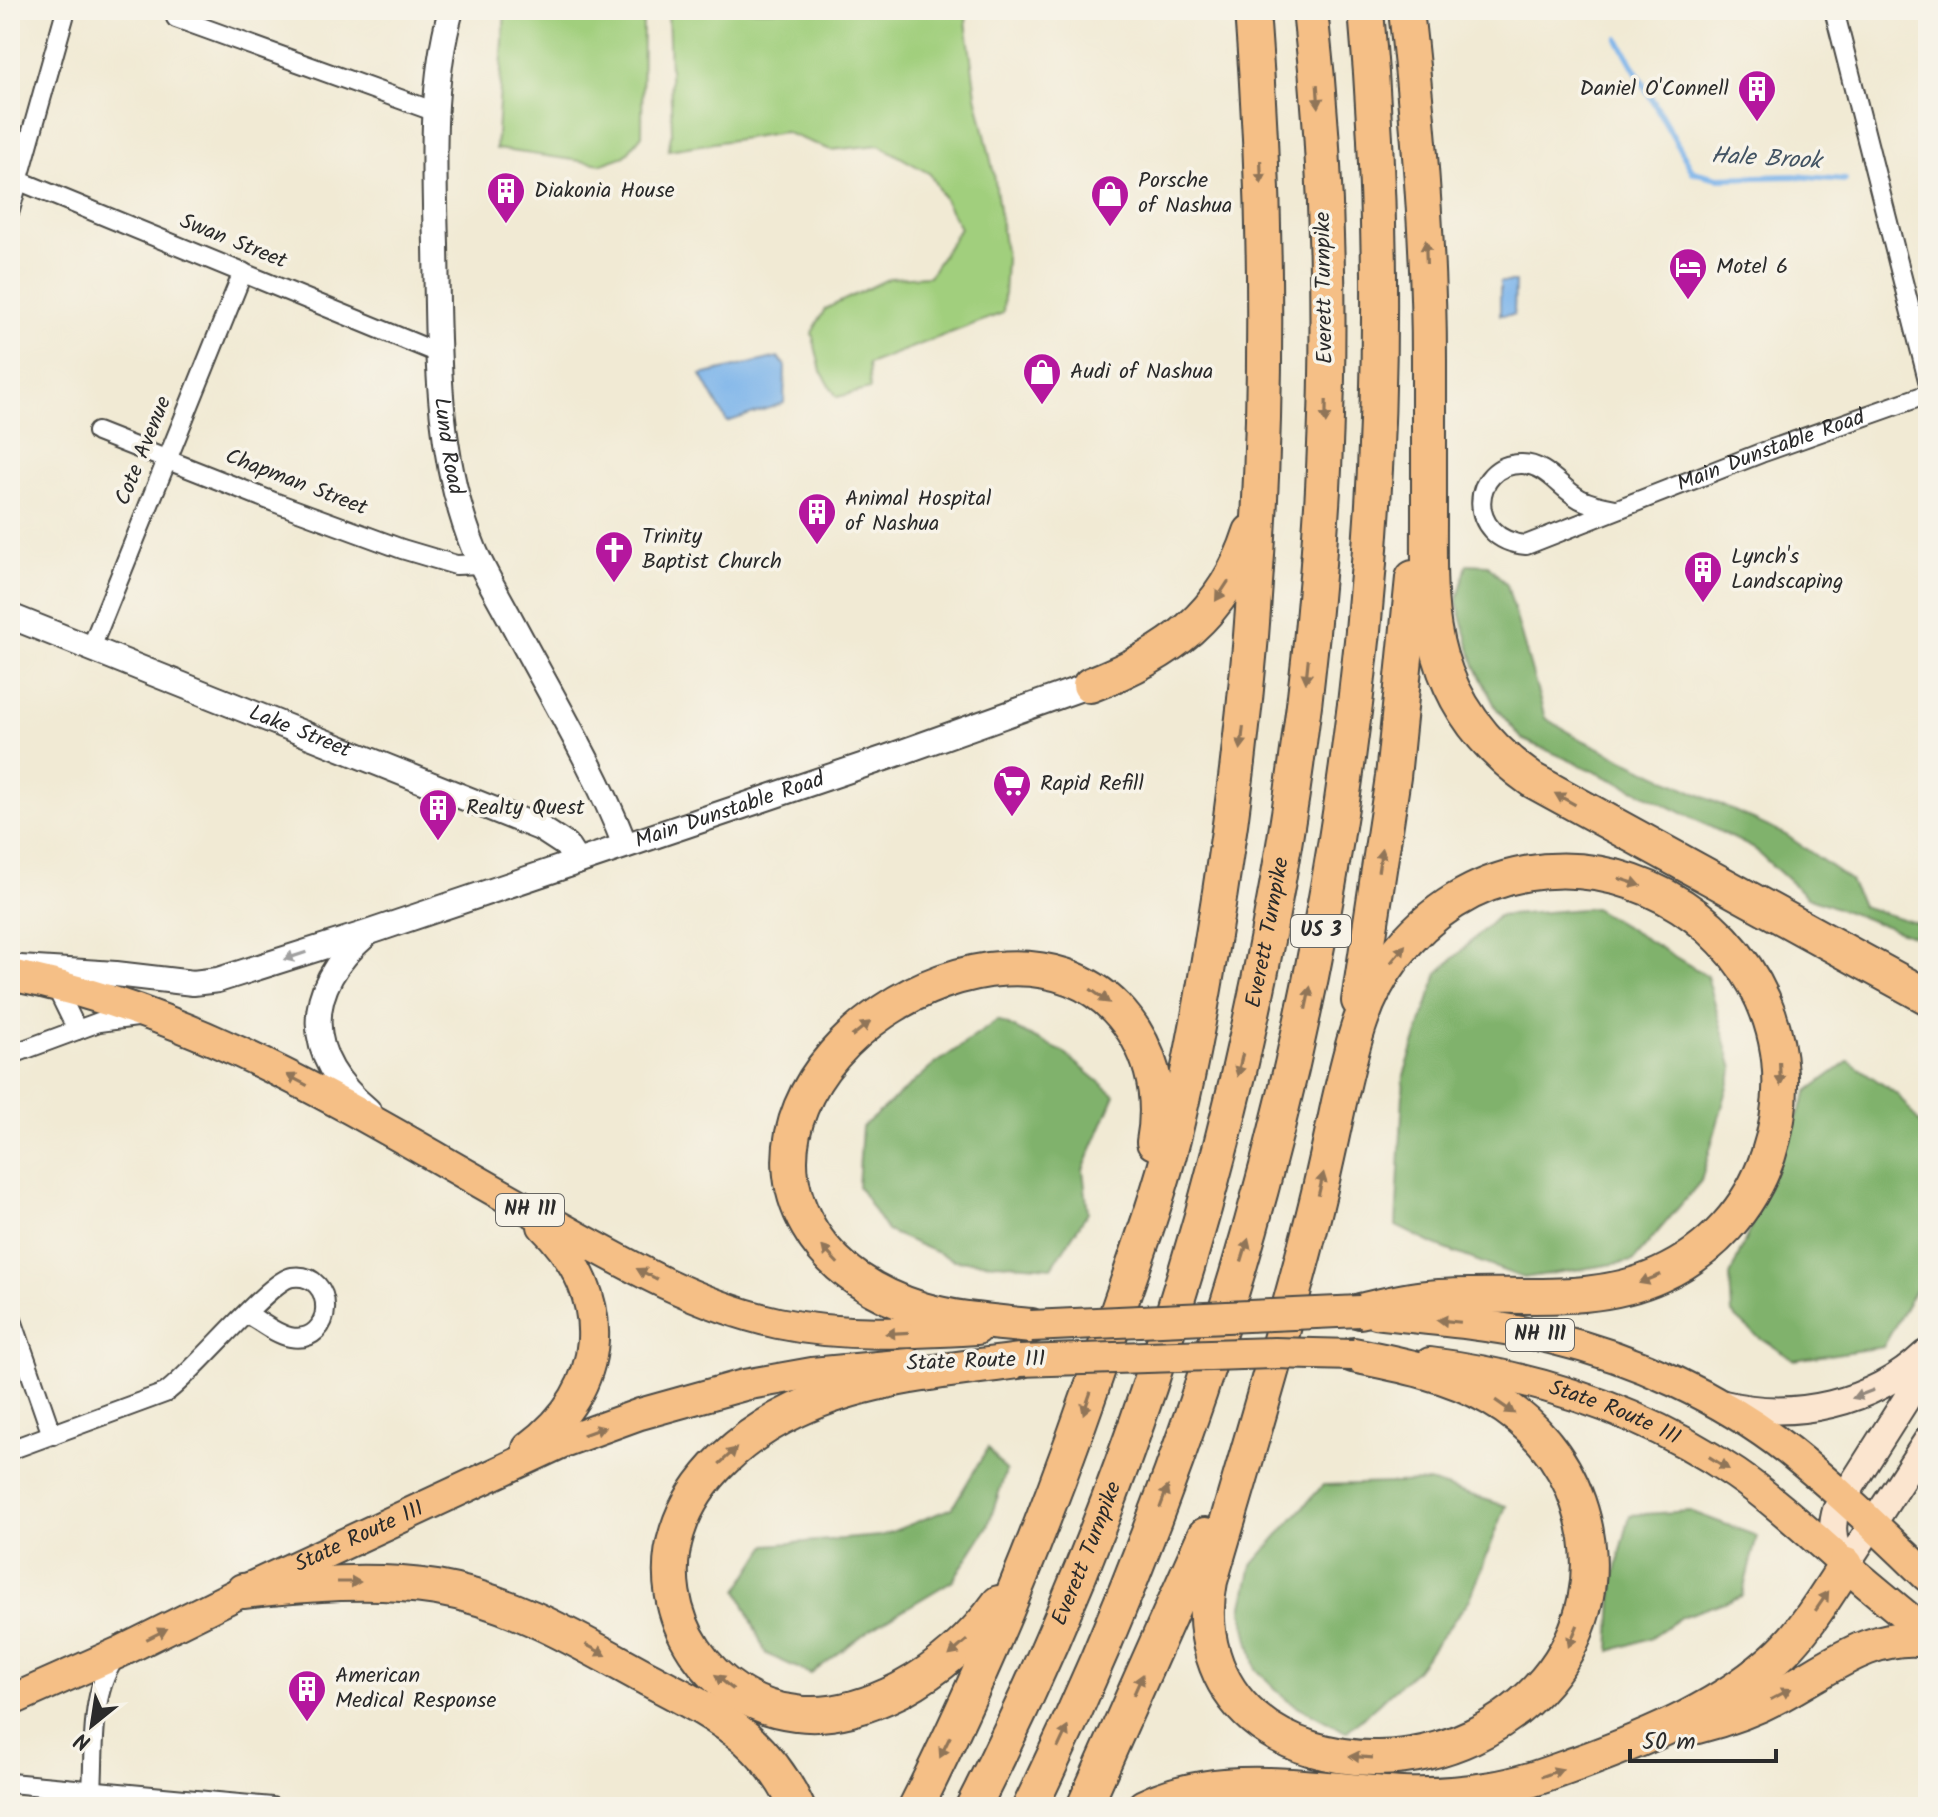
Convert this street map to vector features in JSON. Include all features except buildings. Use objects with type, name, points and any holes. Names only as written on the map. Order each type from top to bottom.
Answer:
[{"type":"highway","points":[[916,1807],[991,1649],[1036,1541],[1085,1409],[1173,1135],[1212,943],[1245,708],[1260,493],[1264,320],[1259,116],[1252,10]]},
{"type":"highway","name":"Everett Turnpike","points":[[973,1807],[1066,1605],[1141,1408],[1208,1192],[1239,1069],[1265,944],[1301,722],[1316,582],[1325,440],[1325,230],[1318,88],[1310,10]]},
{"type":"highway","name":"US 3","points":[[1030,1807],[1111,1629],[1187,1434],[1231,1299],[1269,1164],[1318,945],[1340,820],[1358,680],[1375,469],[1378,398],[1377,200],[1366,10]]},
{"type":"highway","points":[[1406,10],[1424,202],[1429,330],[1430,598],[1436,637],[1447,676],[1468,716],[1489,743],[1514,767],[1552,792],[1928,997]]},
{"type":"highway","points":[[1353,1355],[1461,1383],[1489,1396],[1521,1419],[1549,1447],[1564,1470],[1581,1509],[1586,1537],[1588,1576],[1577,1629],[1560,1663],[1544,1684],[1516,1711],[1482,1733],[1442,1749],[1403,1757],[1345,1756],[1313,1749],[1283,1737],[1259,1722],[1240,1705],[1224,1682],[1214,1658],[1206,1620],[1210,1581],[1314,1213],[1351,1048],[1400,722],[1410,622],[1429,330]]},
{"type":"highway","points":[[1090,685],[1156,656],[1203,615],[1222,591],[1242,555],[1260,493]]},
{"type":"highway","points":[[1610,823],[1928,978]]},
{"type":"highway","points":[[1351,1048],[1364,1010],[1382,975],[1409,940],[1432,919],[1474,892],[1504,880],[1552,871],[1584,871],[1615,877],[1662,894],[1711,927],[1740,963],[1765,1005],[1775,1035],[1781,1074],[1776,1128],[1758,1181],[1728,1226],[1685,1263],[1640,1284],[1616,1289],[1427,1298],[1360,1311]]},
{"type":"highway","points":[[1031,1326],[947,1316],[883,1294],[849,1273],[831,1257],[816,1239],[800,1209],[792,1176],[792,1141],[808,1089],[821,1069],[847,1041],[905,999],[947,981],[976,973],[1004,969],[1041,970],[1083,984],[1127,1020],[1152,1069],[1158,1109],[1130,1276]]},
{"type":"highway","points":[[1084,1807],[1211,1522],[1279,1340]]},
{"type":"highway","points":[[1019,1361],[900,1378],[847,1391],[799,1408],[767,1426],[715,1468],[690,1501],[679,1524],[672,1554],[672,1597],[682,1629],[693,1649],[707,1667],[732,1689],[750,1700],[782,1711],[805,1714],[838,1712],[897,1691],[956,1650],[995,1609],[1036,1541]]},
{"type":"highway","points":[[1627,1745],[1709,1704],[1762,1670],[1800,1632],[1846,1565]]},
{"type":"highway","points":[[243,1591],[336,1582],[396,1583],[453,1592],[513,1610],[568,1635],[727,1723],[769,1762],[797,1807]]},
{"type":"highway","points":[[1144,1807],[1199,1789],[1232,1785],[1403,1795],[1486,1790],[1544,1776],[1627,1745],[1721,1720],[1756,1706],[1878,1642],[1928,1637]]},
{"type":"main road","name":"NH 111","points":[[10,975],[55,985]]},
{"type":"main road","name":"State Route 111","points":[[55,985],[168,1019],[254,1058],[631,1266],[737,1312],[778,1323],[831,1331],[883,1334],[1360,1311],[1497,1327],[1564,1341],[1651,1371],[1709,1399],[1776,1441],[1843,1497],[1928,1577]]},
{"type":"main road","points":[[469,1486],[528,1448],[558,1422],[579,1392],[593,1351],[592,1313],[575,1266],[549,1232],[509,1198]]},
{"type":"main road","points":[[1709,1399],[1739,1407],[1770,1410],[1831,1404],[1882,1386],[1904,1373],[1928,1351]]},
{"type":"main road","name":"State Route 111","points":[[10,1701],[563,1442],[627,1418],[744,1385],[859,1368],[1019,1361],[1274,1353],[1353,1355],[1426,1362],[1519,1378],[1621,1412],[1684,1442],[1737,1475],[1773,1502],[1928,1637]]},
{"type":"main road","points":[[1928,1365],[1843,1497],[1834,1517],[1833,1532],[1838,1553],[1846,1565],[1928,1439]]},
{"type":"street","points":[[10,210],[14,179],[66,10]]},
{"type":"street","name":"Lund Road","points":[[451,10],[440,59],[436,112],[438,353],[447,448],[456,494],[481,564],[593,773],[625,845]]},
{"type":"street","points":[[1834,10],[1928,380]]},
{"type":"street","points":[[176,18],[436,112]]},
{"type":"street","name":"Swan Street","points":[[14,179],[438,353]]},
{"type":"street","name":"Cote Avenue","points":[[91,648],[243,272]]},
{"type":"street","name":"Main Dunstable Road","points":[[1616,509],[1579,499],[1537,467],[1524,464],[1510,465],[1498,471],[1483,492],[1481,505],[1483,518],[1500,539],[1526,545],[1761,453],[1928,394]]},
{"type":"street","name":"Chapman Street","points":[[97,432],[402,549],[456,565],[481,564]]},
{"type":"street","name":"Lake Street","points":[[10,616],[540,828],[566,845],[577,862]]},
{"type":"street","name":"Main Dunstable Road","points":[[10,968],[210,982],[370,932],[1090,685]]},
{"type":"street","name":"Main Dunstable Road","points":[[370,932],[342,959],[326,987],[319,1016],[322,1048],[334,1075],[350,1094],[379,1119],[428,1153]]},
{"type":"street","points":[[55,985],[77,1030]]},
{"type":"street","points":[[10,1055],[115,1018],[168,1019]]},
{"type":"street","points":[[10,1314],[52,1435]]},
{"type":"street","points":[[10,1450],[165,1393],[181,1382],[247,1314]]},
{"type":"street","points":[[92,1790],[100,1691],[107,1671],[120,1652]]},
{"type":"street","points":[[10,1783],[272,1807]]},
{"type":"green space","points":[[505,10],[643,10],[642,135],[625,156],[602,164],[496,149]]},
{"type":"green space","points":[[668,10],[969,10],[966,21],[976,95],[994,174],[1006,259],[1003,313],[868,364],[870,389],[837,397],[821,371],[812,333],[825,309],[890,278],[929,276],[960,228],[930,174],[879,145],[831,150],[784,132],[668,150],[672,132]]},
{"type":"green space","points":[[1467,564],[1488,565],[1507,585],[1545,718],[1578,738],[1786,835],[1850,880],[1861,906],[1928,927],[1928,942],[1807,897],[1753,848],[1640,792],[1522,739],[1496,708],[1475,666],[1457,602]]},
{"type":"green space","points":[[1594,908],[1707,976],[1733,1069],[1701,1181],[1633,1261],[1523,1278],[1435,1245],[1396,1226],[1404,1075],[1438,973],[1498,916]]},
{"type":"green space","points":[[998,1020],[1063,1052],[1115,1095],[1083,1170],[1088,1212],[1052,1267],[954,1260],[887,1231],[858,1186],[862,1127],[934,1065]]},
{"type":"green space","points":[[1849,1061],[1898,1095],[1928,1134],[1928,1267],[1883,1347],[1794,1360],[1753,1333],[1732,1314],[1730,1276],[1808,1091]]},
{"type":"green space","points":[[988,1448],[1006,1471],[988,1526],[953,1580],[868,1631],[811,1674],[766,1654],[738,1590],[767,1545],[881,1536],[952,1508]]},
{"type":"green space","points":[[1429,1482],[1506,1506],[1470,1599],[1415,1671],[1346,1732],[1288,1701],[1256,1669],[1242,1610],[1252,1565],[1323,1485]]},
{"type":"green space","points":[[1690,1511],[1757,1536],[1742,1596],[1681,1617],[1650,1638],[1610,1651],[1614,1579],[1630,1515]]},
{"type":"water","points":[[1500,282],[1515,282],[1514,315],[1500,315]]},
{"type":"water","points":[[778,357],[785,365],[784,403],[727,422],[701,375]]},
{"type":"waterway","name":"Hale Brook","points":[[1618,39],[1693,172],[1718,178],[1794,176],[1845,180]]},
{"type":"place","name":"Daniel O'Connell","points":[[1757,123]]},
{"type":"place","name":"Diakonia House","points":[[506,225]]},
{"type":"place","name":"Porsche of Nashua","points":[[1110,228]]},
{"type":"place","name":"Motel 6","points":[[1688,301]]},
{"type":"place","name":"Audi of Nashua","points":[[1042,406]]},
{"type":"place","name":"Animal Hospital of Nashua","points":[[817,546]]},
{"type":"place","name":"Trinity Baptist Church","points":[[614,584]]},
{"type":"place","name":"Lynch's Landscaping","points":[[1703,604]]},
{"type":"place","name":"Rapid Refill","points":[[1012,818]]},
{"type":"place","name":"Realty Quest","points":[[438,842]]},
{"type":"place","name":"American Medical Response","points":[[307,1723]]}]
